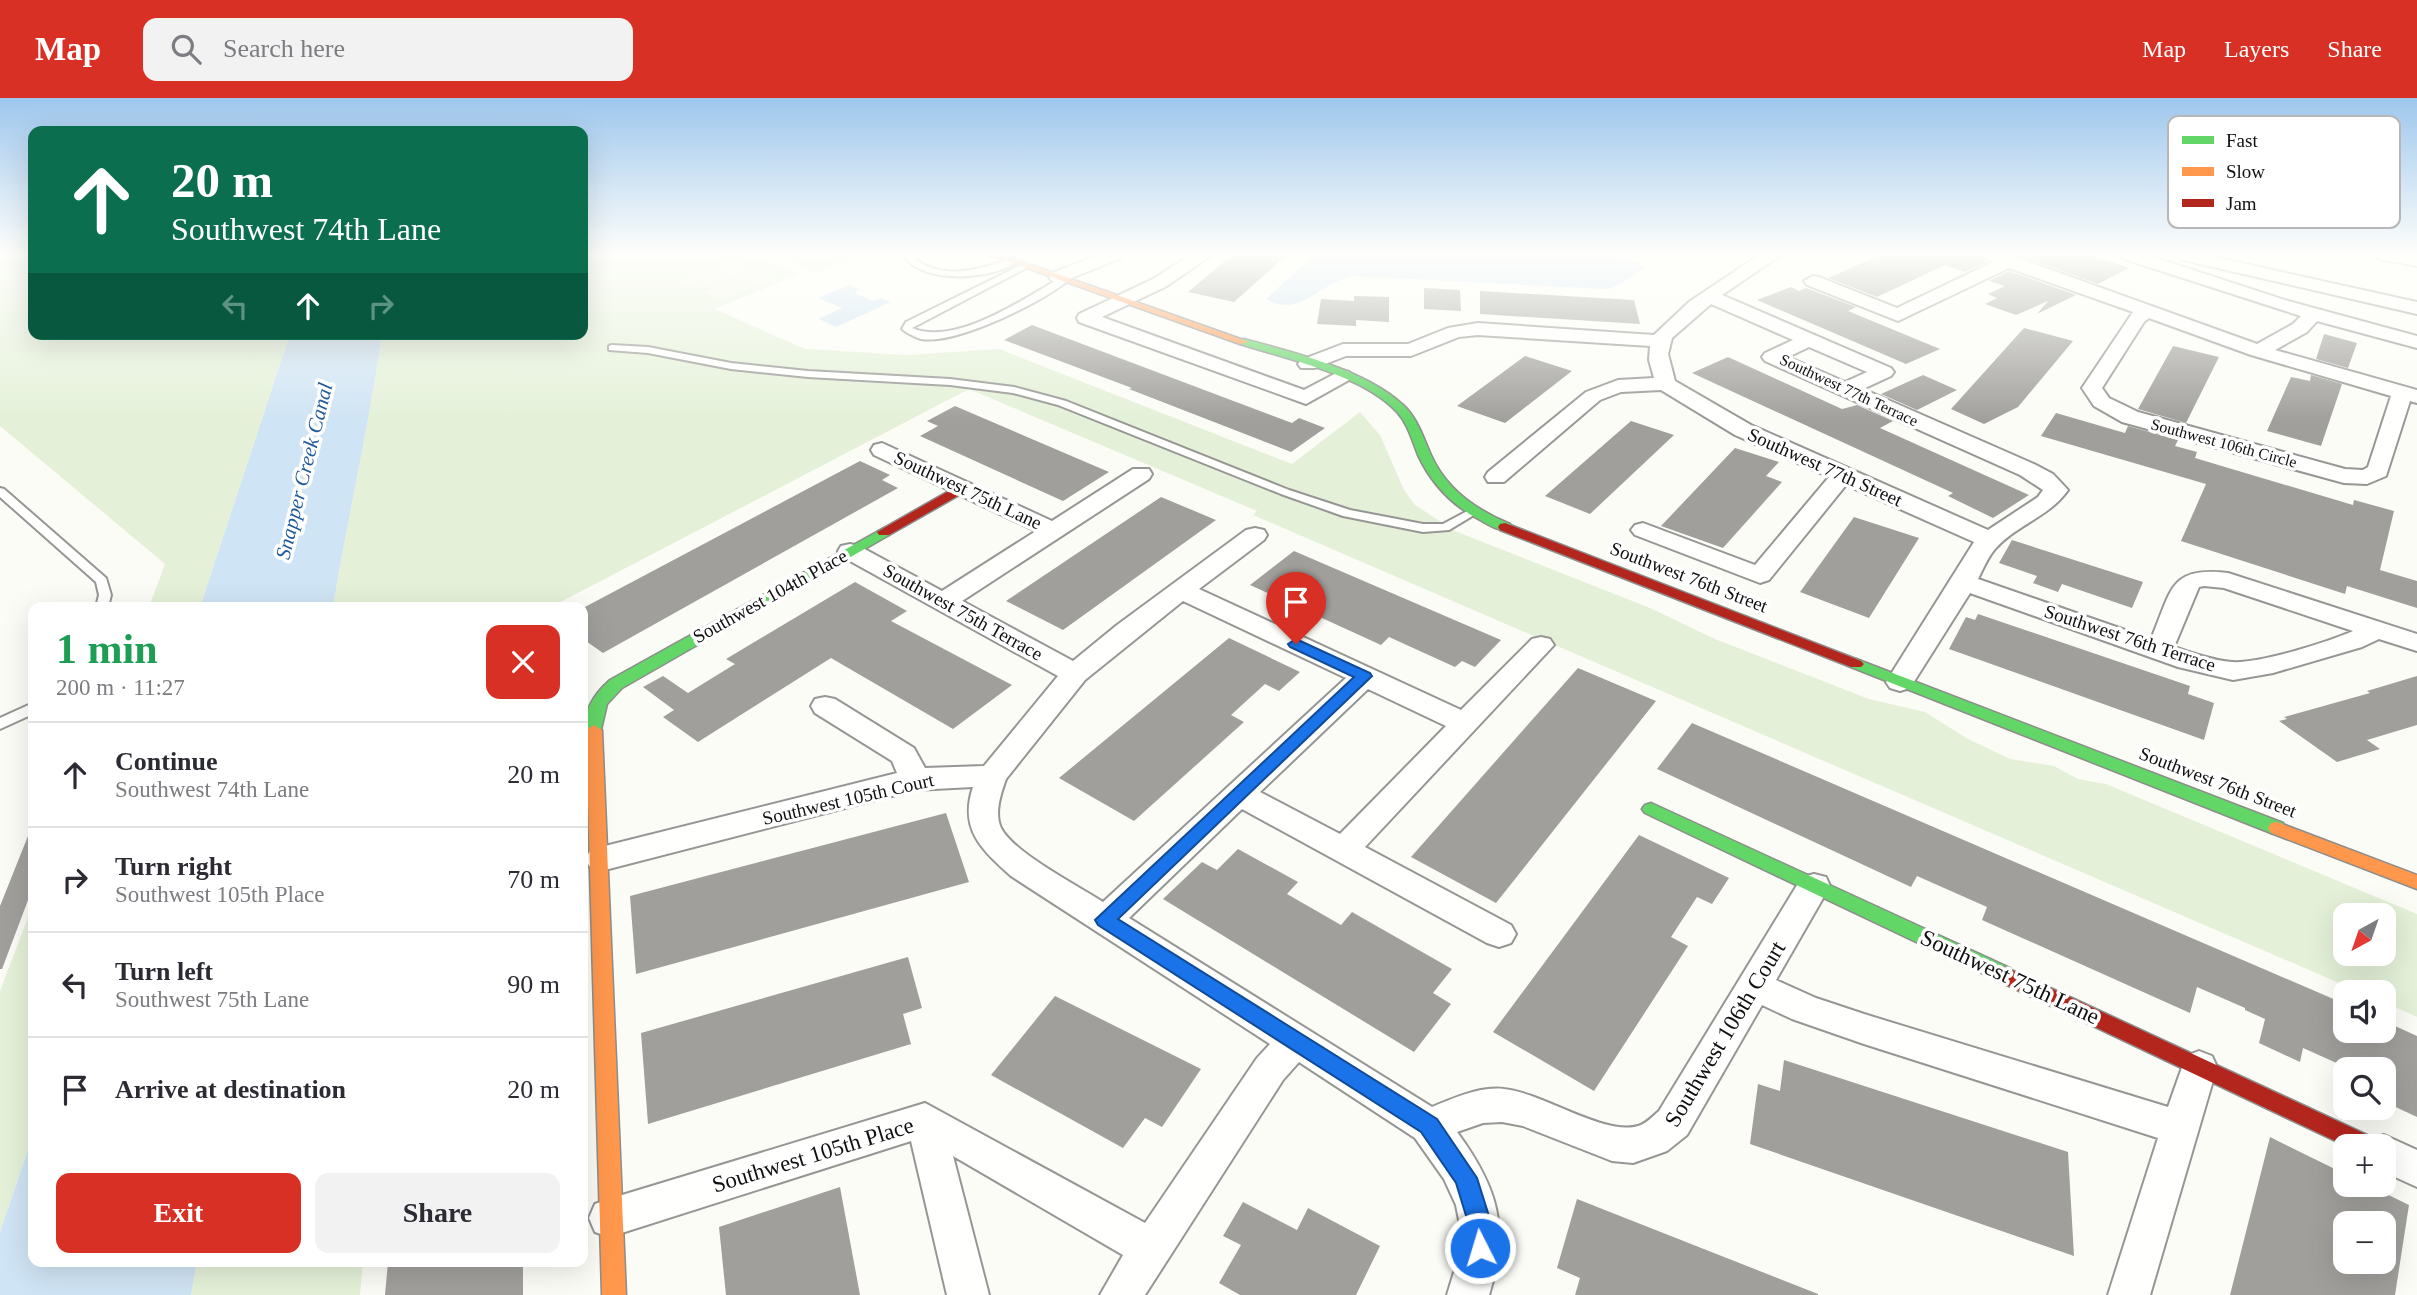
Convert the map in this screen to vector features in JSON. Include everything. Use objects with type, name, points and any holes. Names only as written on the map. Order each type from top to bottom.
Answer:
[{"type":"street","points":[[1101,311],[1086,318],[1306,398],[1342,376]]},
{"type":"street","name":"Southwest 76th Street","points":[[1156,311],[1342,376],[1384,395],[1409,419],[1435,475],[1473,512],[1551,546],[2417,882]]},
{"type":"street","points":[[1496,477],[1593,396],[1618,386],[1666,384],[1658,359],[1661,341],[1665,332],[1692,311]]},
{"type":"street","name":"Southwest 77th Terrace","points":[[1742,311],[1809,340]]},
{"type":"street","points":[[1888,311],[1898,315],[1905,311]]},
{"type":"street","points":[[2144,311],[2258,351],[2409,395]]},
{"type":"street","points":[[2303,311],[2414,342],[2417,313]]},
{"type":"street","name":"Southwest 106th Circle","points":[[2147,312],[2137,318],[2092,388],[2095,396],[2109,408],[2130,417],[2344,476],[2367,477],[2378,471],[2409,395]]},
{"type":"street","points":[[2258,351],[2300,328],[2313,314]]},
{"type":"street","points":[[1308,364],[1343,350],[1411,350],[1455,332],[1478,329],[1661,341]]},
{"type":"street","points":[[1809,340],[1884,372],[1844,390]]},
{"type":"street","name":"Southwest 77th Terrace","points":[[1809,340],[1773,357],[2028,470],[2053,485],[2056,490],[2051,498],[1989,540]]},
{"type":"street","name":"Southwest 77th Street","points":[[1666,384],[1685,398],[1743,430],[1989,540]]},
{"type":"street","name":"Southwest 75th Lane","points":[[882,450],[1053,530]]},
{"type":"street","points":[[943,602],[1141,474]]},
{"type":"street","points":[[1643,530],[1760,575],[1842,475]]},
{"type":"street","name":"Southwest 104th Place","points":[[601,859],[593,718],[599,701],[612,686],[962,487]]},
{"type":"street","points":[[1255,535],[1126,631],[1076,674],[992,776],[981,809],[983,820],[996,843],[1022,867],[1429,1126],[1466,1178],[1482,1232],[1479,1263],[1468,1295]]},
{"type":"street","points":[[1900,682],[1964,582],[1973,560],[1989,540]]},
{"type":"street","name":"Southwest 75th Terrace","points":[[850,551],[1076,674]]},
{"type":"street","points":[[2159,651],[2187,586],[2191,581],[2204,578],[2239,584],[2417,643]]},
{"type":"street","name":"Southwest 76th Terrace","points":[[1964,582],[2213,668],[2249,670],[2353,641],[2377,630]]},
{"type":"street","points":[[1181,590],[1464,723]]},
{"type":"street","points":[[1344,849],[1541,645]]},
{"type":"street","points":[[1105,920],[1364,676]]},
{"type":"street","points":[[825,706],[904,755],[915,779]]},
{"type":"street","name":"Southwest 105th Court","points":[[601,859],[915,779],[992,776]]},
{"type":"street","points":[[1239,794],[1499,934]]},
{"type":"street","name":"Southwest 75th Lane","points":[[1651,809],[2342,1134]]},
{"type":"street","points":[[601,859],[609,1218],[614,1295]]},
{"type":"street","name":"Southwest 106th Court","points":[[1429,1126],[1468,1111],[1504,1105],[1547,1118],[1600,1141],[1633,1146],[1652,1142],[1673,1124],[1814,886]]},
{"type":"street","points":[[1756,986],[1805,1009],[1850,1025],[2178,1127]]},
{"type":"street","points":[[1121,1295],[1270,1069],[1296,1040]]},
{"type":"street","points":[[2129,1295],[2178,1127],[2199,1067]]},
{"type":"street","points":[[925,1120],[1151,1249]]},
{"type":"street","name":"Southwest 105th Place","points":[[609,1218],[925,1120],[968,1295]]},
{"type":"street","points":[[2396,1159],[2417,1169]]},
{"type":"lane","points":[[936,311],[909,324],[907,329],[914,334],[929,336],[954,334],[978,325],[1003,311]]},
{"type":"lane","points":[[612,348],[660,351],[731,366],[808,374],[950,382],[1014,390],[1062,403],[1285,492],[1347,513],[1423,528],[1445,527],[1473,512]]},
{"type":"lane","points":[[0,491],[102,581],[106,595],[104,602]]},
{"type":"lane","points":[[0,723],[28,710]]},
{"type":"green space","points":[[0,311],[28,311],[28,340],[288,340],[202,602],[151,602],[165,564],[0,426]]},
{"type":"green space","points":[[588,311],[719,311],[805,349],[908,355],[999,349],[1292,464],[1360,412],[1380,435],[1404,490],[1415,505],[1455,531],[1650,608],[1715,639],[1869,699],[1925,712],[1968,739],[2010,759],[2054,766],[2078,779],[2106,784],[2391,903],[2333,903],[2333,966],[2396,966],[2396,905],[2417,914],[2417,1017],[2396,1007],[2396,980],[2333,980],[1253,515],[1257,511],[969,389],[561,602],[334,602],[381,340],[588,340]]},
{"type":"green space","points":[[28,917],[28,1150],[0,1232],[0,991]]},
{"type":"green space","points":[[196,1267],[363,1267],[360,1295],[191,1295]]},
{"type":"water","points":[[836,311],[872,311],[836,327],[819,319]]},
{"type":"water","name":"Snapper Creek Canal","points":[[288,340],[381,340],[334,602],[202,602]]},
{"type":"water","points":[[28,1150],[28,1267],[196,1267],[191,1295],[0,1295],[0,1232]]},
{"type":"building","points":[[1319,311],[1389,311],[1389,322],[1356,320],[1356,326],[1317,324]]},
{"type":"building","points":[[1480,311],[1637,311],[1640,324],[1480,314]]},
{"type":"building","points":[[1782,311],[1848,311],[1940,349],[1906,364]]},
{"type":"building","points":[[2004,311],[2025,311],[2016,315]]},
{"type":"building","points":[[1032,325],[1292,423],[1299,418],[1325,428],[1291,452],[1004,340]]},
{"type":"building","points":[[2024,328],[2073,341],[2018,407],[1984,424],[1951,409]]},
{"type":"building","points":[[2324,334],[2357,343],[2348,368],[2316,359]]},
{"type":"building","points":[[2173,346],[2219,357],[2186,423],[2138,409]]},
{"type":"building","points":[[1525,356],[1572,371],[1505,423],[1457,406]]},
{"type":"building","points":[[1728,357],[1842,409],[1857,405],[1893,421],[1880,428],[2029,495],[1993,518],[1948,496],[1953,493],[1692,373]]},
{"type":"building","points":[[1923,375],[1957,390],[1917,410],[1881,394]]},
{"type":"building","points":[[2311,375],[2342,384],[2321,446],[2267,431],[2291,377],[2310,381]]},
{"type":"building","points":[[955,406],[1109,472],[1063,501],[920,436],[938,426],[927,421]]},
{"type":"building","points":[[2056,413],[2125,433],[2128,426],[2178,440],[2175,446],[2197,452],[2195,458],[2353,505],[2354,500],[2394,511],[2380,570],[2417,581],[2417,608],[2347,586],[2345,594],[2181,541],[2206,484],[2041,436]]},
{"type":"building","points":[[1631,421],[1674,435],[1590,514],[1545,496]]},
{"type":"building","points":[[1735,448],[1779,462],[1766,476],[1782,482],[1723,548],[1661,526]]},
{"type":"building","points":[[860,461],[890,475],[882,480],[898,488],[603,653],[588,642],[588,605]]},
{"type":"building","points":[[1161,497],[1216,520],[1063,630],[1006,601]]},
{"type":"building","points":[[1854,517],[1919,538],[1869,618],[1800,592]]},
{"type":"building","points":[[2012,540],[2143,582],[2132,608],[2062,584],[2058,592],[2033,583],[2037,576],[1999,563]]},
{"type":"building","points":[[1294,551],[1501,640],[1475,667],[1462,661],[1455,667],[1389,637],[1381,645],[1250,585]]},
{"type":"building","points":[[855,582],[907,611],[891,621],[1012,685],[953,729],[831,658],[698,742],[663,717],[674,710],[643,687],[663,676],[688,693],[735,664],[726,659]]},
{"type":"building","points":[[1978,614],[2190,686],[2188,694],[2214,703],[2204,740],[1949,649],[1966,617],[1975,620]]},
{"type":"building","points":[[1229,638],[1300,672],[1279,691],[1265,684],[1231,715],[1244,722],[1134,821],[1059,778]]},
{"type":"building","points":[[1578,668],[1656,701],[1496,903],[1411,857]]},
{"type":"building","points":[[2417,676],[2417,725],[2367,740],[2380,749],[2337,762],[2279,721],[2287,719],[2284,717],[2370,693],[2367,691]]},
{"type":"building","points":[[1692,723],[2333,999],[2333,1043],[2396,1043],[2396,1026],[2417,1036],[2417,1117],[2396,1107],[2396,1057],[2333,1057],[2333,1061],[2303,1048],[2300,1062],[2259,1043],[2265,1019],[2245,1008],[2197,987],[2190,1013],[1982,920],[1987,907],[1917,876],[1911,887],[1657,769]]},
{"type":"building","points":[[946,813],[969,882],[636,974],[630,896]]},
{"type":"building","points":[[1639,835],[1729,878],[1712,904],[1697,897],[1671,937],[1688,946],[1594,1091],[1493,1032]]},
{"type":"building","points":[[28,836],[28,900],[2,969],[0,906]]},
{"type":"building","points":[[1238,849],[1298,882],[1287,894],[1341,925],[1352,912],[1452,969],[1433,993],[1451,1004],[1414,1052],[1163,899],[1202,862],[1217,870]]},
{"type":"building","points":[[908,957],[922,1008],[903,1014],[911,1044],[648,1124],[641,1033]]},
{"type":"building","points":[[1055,996],[1201,1069],[1162,1127],[1145,1118],[1123,1148],[991,1075]]},
{"type":"building","points":[[1784,1060],[2068,1152],[2074,1256],[1750,1144],[1758,1084],[1780,1091]]},
{"type":"building","points":[[2270,1137],[2333,1168],[2333,1197],[2393,1197],[2409,1205],[2395,1295],[2230,1295]]},
{"type":"building","points":[[840,1187],[860,1295],[726,1295],[719,1227]]},
{"type":"building","points":[[1577,1199],[1818,1295],[1575,1295],[1580,1278],[1557,1268]]},
{"type":"building","points":[[1243,1202],[1297,1230],[1308,1208],[1380,1246],[1356,1295],[1240,1295],[1219,1283],[1241,1245],[1223,1236]]},
{"type":"building","points":[[388,1267],[523,1267],[523,1295],[385,1295]]},
{"type":"traffic: fast","points":[[1244,342],[1346,376],[1383,395],[1408,418],[1432,470],[1449,491],[1481,516],[1505,527]]},
{"type":"traffic: fast","points":[[594,730],[599,704],[616,684],[884,532]]},
{"type":"traffic: fast","points":[[1856,664],[2277,828]]},
{"type":"traffic: fast","points":[[1651,809],[2003,974]]},
{"type":"traffic: slow","points":[[1155,311],[1244,342]]},
{"type":"traffic: slow","points":[[594,730],[614,1295]]},
{"type":"traffic: slow","points":[[2277,828],[2417,882]]},
{"type":"traffic: jam","points":[[884,532],[963,487]]},
{"type":"traffic: jam","points":[[1505,527],[1856,664]]},
{"type":"traffic: jam","points":[[2003,974],[2343,1134]]},
{"type":"route","points":[[1296,644],[1364,676],[1105,920],[1429,1126],[1466,1178],[1482,1232],[1480,1248]]}]
